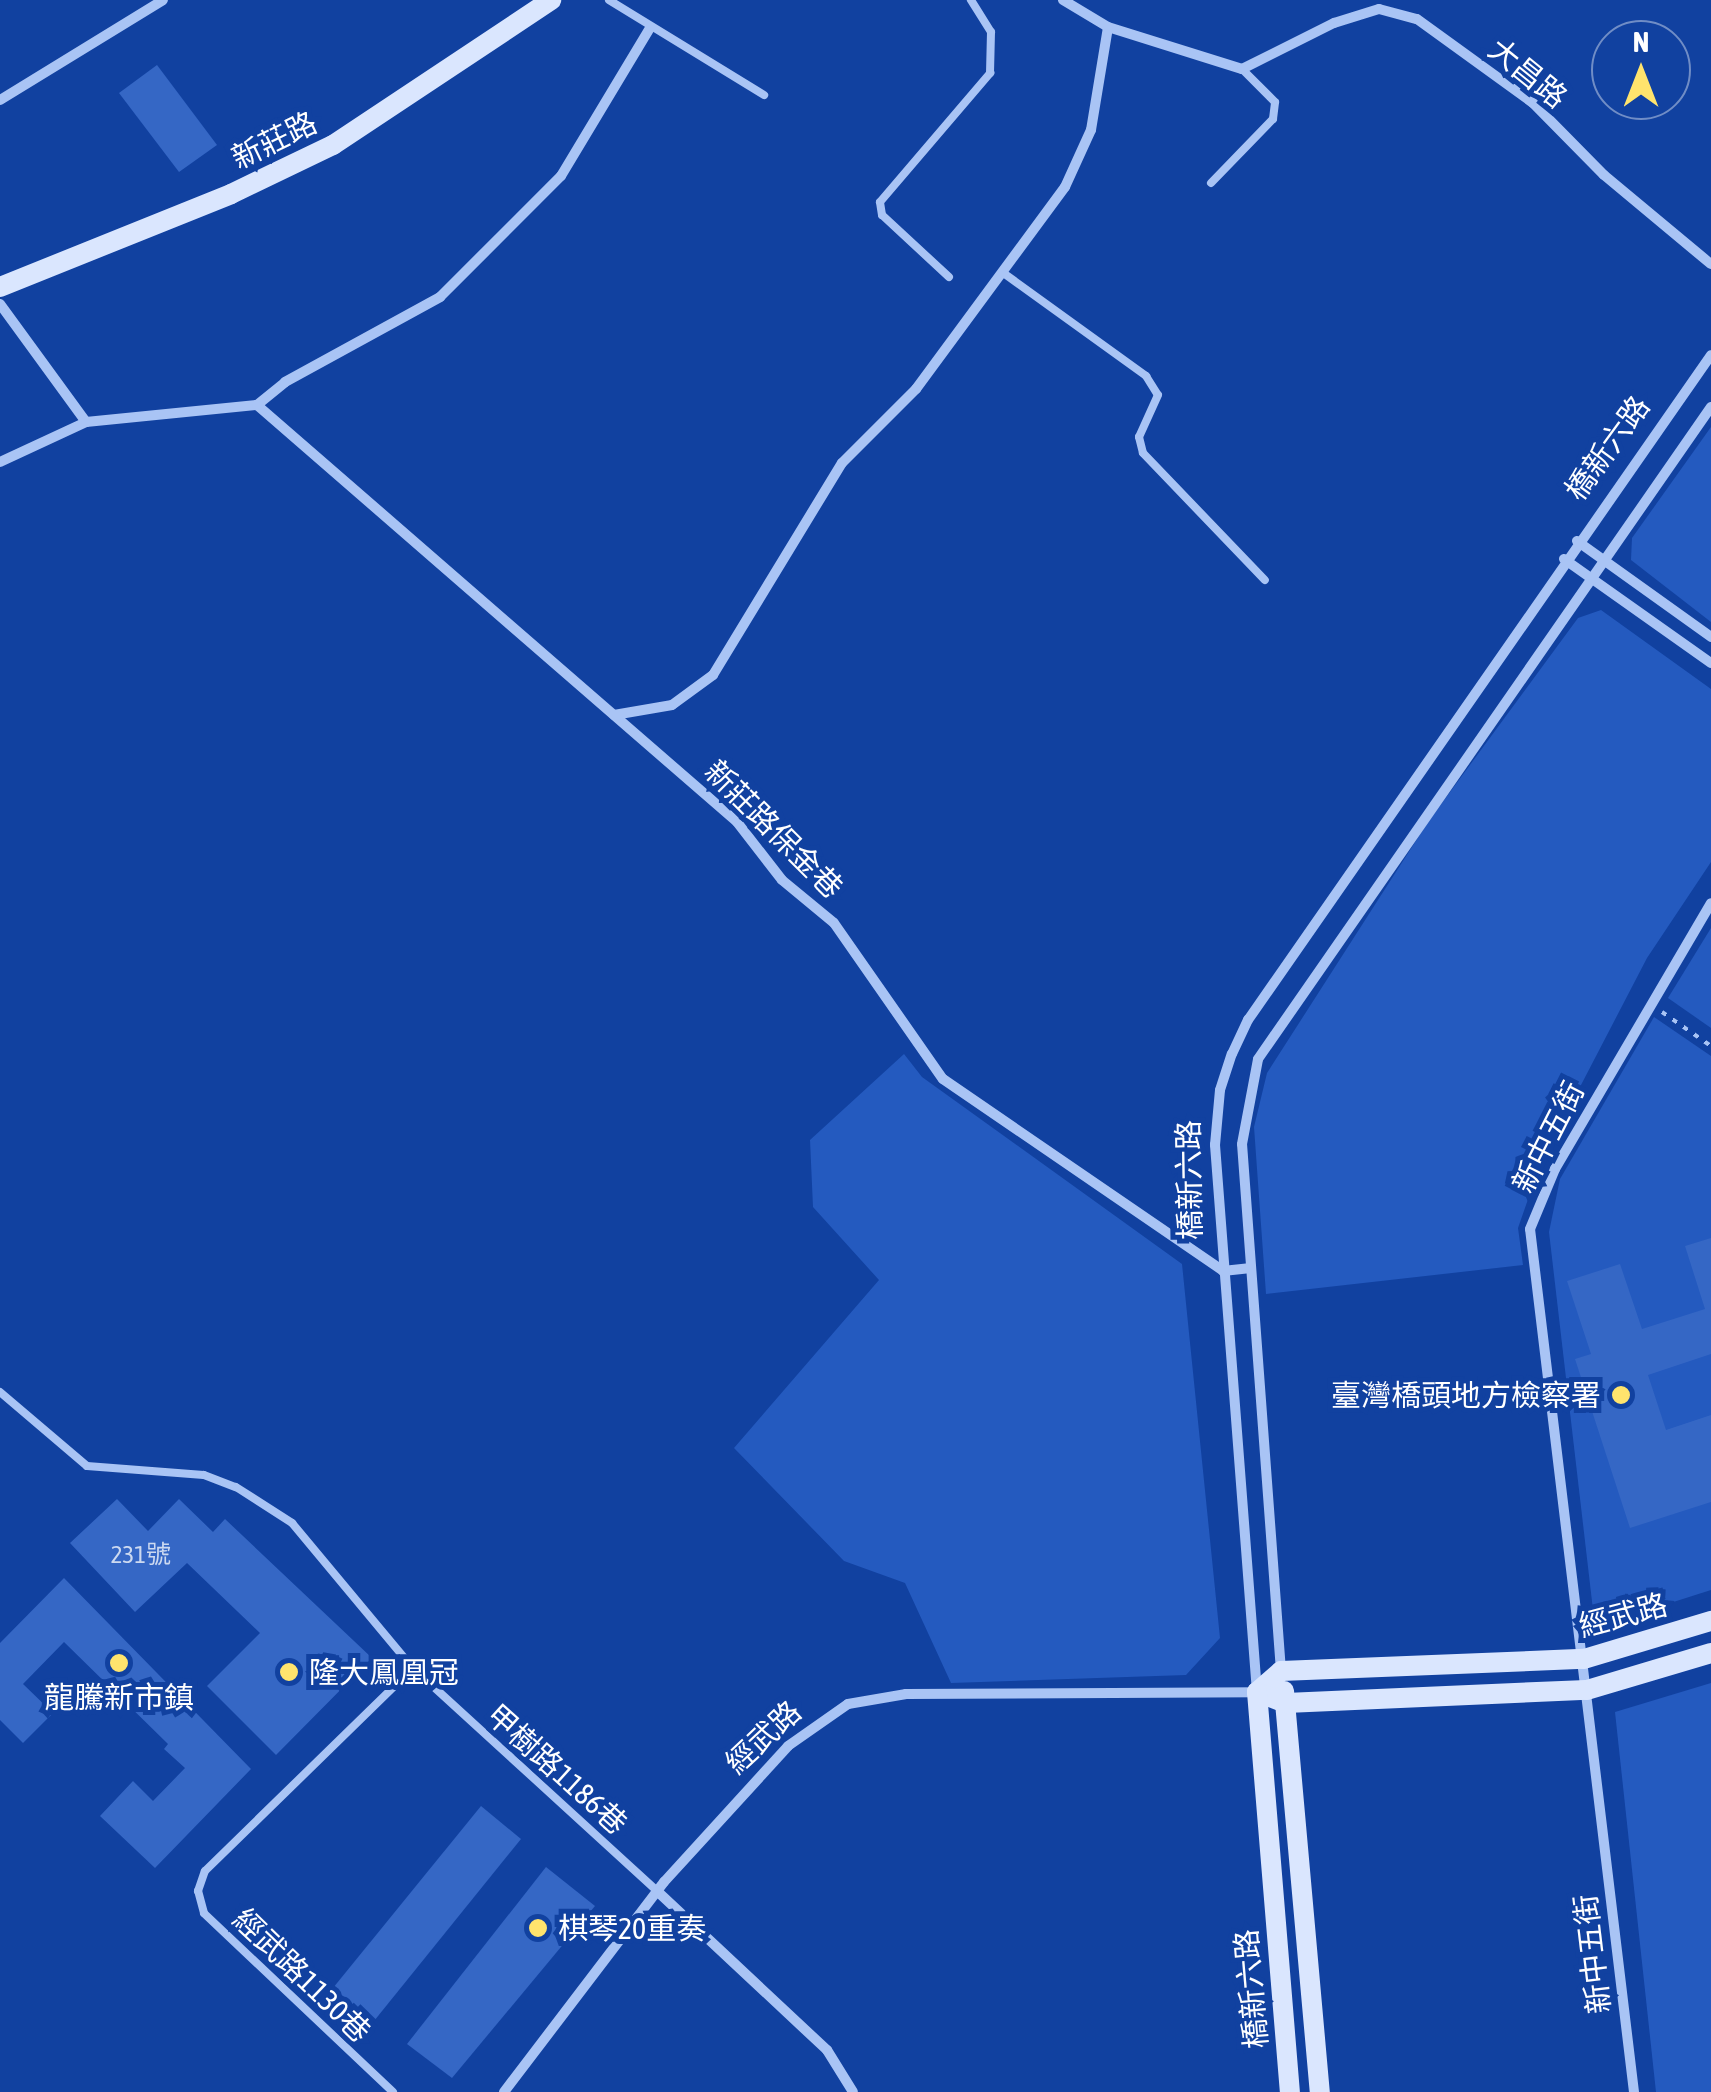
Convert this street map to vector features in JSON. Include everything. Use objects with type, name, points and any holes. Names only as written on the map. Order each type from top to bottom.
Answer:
[{"type":"street","points":[[0,100],[163,0]]},
{"type":"street","name":"新莊路","points":[[0,288],[231,194],[333,145],[551,0]]},
{"type":"street","points":[[1062,0],[1108,27],[1242,69]]},
{"type":"street","name":"大昌路","points":[[1242,69],[1334,23],[1379,9],[1417,19],[1533,103],[1604,175],[1711,264]]},
{"type":"street","points":[[614,715],[672,706],[713,676],[842,463],[916,389],[1082,156],[1108,27]]},
{"type":"street","points":[[0,462],[86,422],[256,405],[286,382],[440,296],[561,176],[650,28]]},
{"type":"street","points":[[0,304],[86,422]]},
{"type":"street","name":"橋新六路","points":[[1290,2092],[1223,1271],[1216,1118],[1220,1090],[1248,1020],[1564,559],[1711,355]]},
{"type":"street","name":"新莊路保金巷","points":[[256,405],[738,822],[782,880],[834,923],[943,1079],[1223,1271]]},
{"type":"street","name":"橋新六路","points":[[1320,2092],[1282,1671],[1242,1144],[1258,1060],[1590,576],[1711,407]]},
{"type":"street","points":[[1577,541],[1711,637]]},
{"type":"street","points":[[1564,559],[1711,663]]},
{"type":"street","name":"新中五街","points":[[1634,2092],[1530,1230],[1555,1170],[1711,903]]},
{"type":"street","points":[[1223,1271],[1251,1268]]},
{"type":"street","name":"經武路","points":[[1282,1671],[1584,1659],[1711,1621]]},
{"type":"street","name":"經武路","points":[[504,2092],[657,1891],[788,1746],[848,1704],[906,1694],[1257,1692],[1286,1703],[1587,1690],[1711,1653]]},
{"type":"street","points":[[1257,1692],[1282,1671]]},
{"type":"street","points":[[657,1891],[828,2050],[853,2092]]},
{"type":"lane","points":[[609,0],[764,96]]},
{"type":"lane","points":[[949,277],[882,215],[880,202],[990,74],[991,32],[970,0]]},
{"type":"lane","points":[[1211,183],[1273,119],[1274,102],[1242,69]]},
{"type":"lane","points":[[1002,272],[1146,376],[1158,396],[1139,437],[1143,452],[1265,580]]},
{"type":"lane","name":"甲樹路1186巷","points":[[0,1392],[87,1466],[204,1475],[251,1495],[292,1522],[412,1668],[657,1891]]},
{"type":"lane","name":"經武路1130巷","points":[[393,2092],[204,1913],[198,1891],[206,1872],[412,1668]]},
{"type":"path","points":[[1650,1004],[1711,1046]]},
{"type":"shaded area","points":[[1711,427],[1711,622],[1631,560],[1632,538]]},
{"type":"shaded area","points":[[1601,610],[1711,689],[1711,862],[1647,958],[1541,1162],[1518,1228],[1523,1265],[1266,1294],[1254,1127],[1267,1073],[1428,822],[1578,618]]},
{"type":"shaded area","points":[[1711,928],[1711,1028],[1668,998]]},
{"type":"shaded area","points":[[1654,1017],[1711,1056],[1711,1590],[1595,1627],[1549,1232],[1560,1179]]},
{"type":"shaded area","points":[[904,1054],[922,1077],[1182,1264],[1220,1638],[1186,1675],[951,1683],[905,1583],[844,1561],[734,1448],[879,1280],[813,1207],[810,1140]]},
{"type":"shaded area","points":[[1711,1683],[1711,2092],[1656,2092],[1615,1712]]},
{"type":"building","points":[[157,65],[217,145],[179,172],[119,93]]},
{"type":"building","name":"臺灣橋頭地方檢察署","points":[[1711,1238],[1711,1354],[1648,1375],[1666,1430],[1711,1415],[1711,1502],[1630,1528],[1575,1359],[1591,1354],[1567,1281],[1620,1264],[1642,1329],[1705,1309],[1685,1246]]},
{"type":"building","points":[[117,1499],[148,1531],[179,1499],[213,1532],[225,1519],[372,1658],[276,1755],[207,1686],[260,1633],[187,1563],[135,1612],[70,1543]]},
{"type":"building","points":[[64,1578],[251,1769],[155,1868],[100,1816],[133,1781],[153,1801],[185,1768],[164,1749],[168,1744],[64,1642],[23,1684],[53,1713],[23,1743],[0,1720],[0,1643]]},
{"type":"building","points":[[481,1806],[521,1839],[374,2021],[333,1988]]},
{"type":"building","points":[[546,1867],[595,1906],[452,2078],[407,2044]]},
{"type":"place","name":"臺灣橋頭地方檢察署","points":[[1621,1395]]},
{"type":"place","name":"龍騰新市鎮","points":[[119,1663]]},
{"type":"place","name":"隆大鳳凰冠","points":[[289,1672]]},
{"type":"place","name":"棋琴20重奏","points":[[538,1928]]}]
